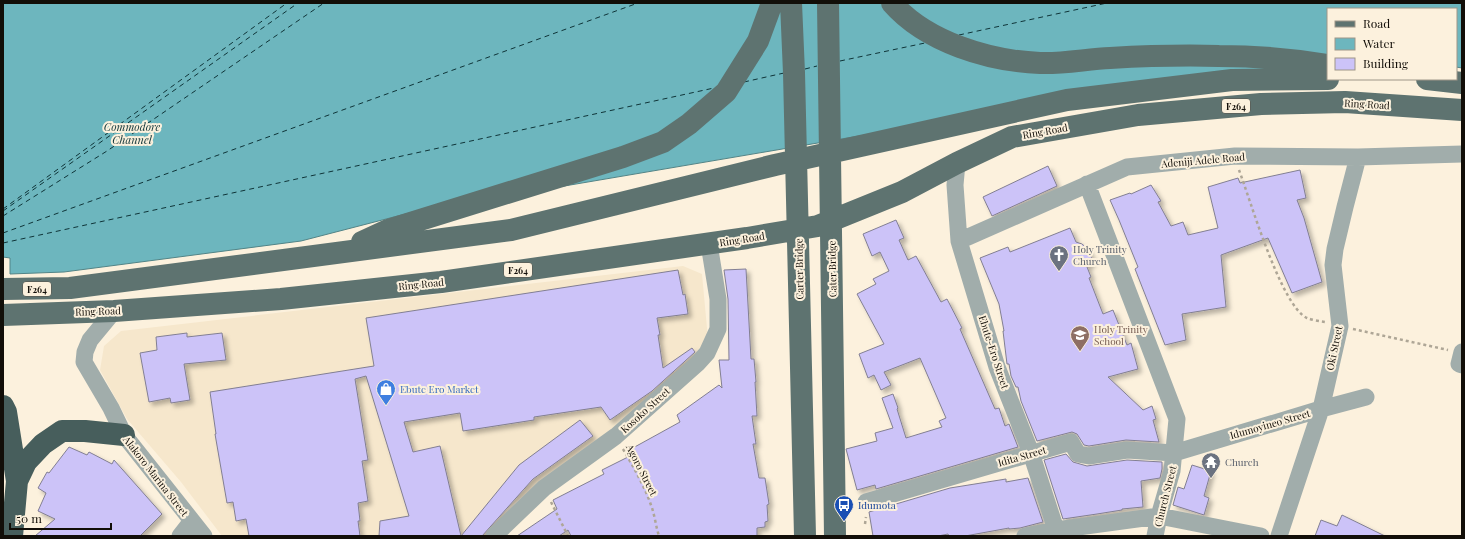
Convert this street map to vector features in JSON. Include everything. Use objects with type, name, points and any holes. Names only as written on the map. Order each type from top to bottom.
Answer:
[{"type":"highway","points":[[3,406],[6,412],[17,481]]},
{"type":"highway","points":[[9,533],[17,481],[26,462],[43,444],[62,431],[85,431],[124,435]]},
{"type":"main road","points":[[341,252],[388,230],[623,157],[663,142],[689,124],[726,92],[758,41],[772,3]]},
{"type":"main road","name":"Carter Bridge","points":[[791,3],[805,536]]},
{"type":"main road","name":"Cater Bridge","points":[[828,3],[835,536]]},
{"type":"main road","points":[[892,3],[909,20],[925,31],[983,55],[1010,60],[1041,63],[1110,58],[1219,56],[1294,60],[1327,65]]},
{"type":"main road","name":"F264","points":[[3,289],[70,288],[511,230],[775,165],[1067,100],[1232,80],[1327,79]]},
{"type":"main road","points":[[1436,80],[1462,83]]},
{"type":"main road","name":"Ring Road","points":[[3,315],[114,311],[281,299],[442,282],[709,244],[818,226],[902,192],[957,163],[1012,137],[1138,115],[1262,104],[1345,102],[1462,110]]},
{"type":"street","name":"Adeniji Adele Road","points":[[959,241],[1127,167],[1235,156],[1462,154]]},
{"type":"street","name":"Oki Street","points":[[1279,536],[1321,409],[1340,326],[1333,265],[1335,249],[1358,156]]},
{"type":"street","name":"Ebute-Ero Street","points":[[957,163],[955,185],[959,241],[997,367],[1031,453],[1057,533]]},
{"type":"street","name":"Church Street","points":[[1087,184],[1177,419],[1172,471],[1155,536]]},
{"type":"street","name":"Kosoko Street","points":[[494,536],[544,488],[616,436],[697,364],[707,353],[718,329],[718,299],[709,244]]},
{"type":"street","name":"Alakoro Marina Street","points":[[114,311],[90,340],[85,352],[84,362],[111,408],[124,435],[191,522],[204,536]]},
{"type":"street","name":"Idumoyineo Street","points":[[1174,453],[1366,397]]},
{"type":"street","name":"Idita Street","points":[[866,502],[1072,442],[1078,454],[1089,456],[1127,450],[1174,453]]},
{"type":"street","points":[[1025,536],[1057,533],[1159,516],[1261,536]]},
{"type":"street","points":[[180,536],[191,522]]},
{"type":"path","name":"Agoro Street","points":[[616,436],[642,484],[653,510],[658,536]]},
{"type":"path","points":[[544,488],[568,536]]},
{"type":"shaded area","name":"Ebute Ero Market","points":[[683,266],[702,274],[709,350],[589,447],[509,507],[487,536],[222,536],[181,482],[127,419],[100,370],[104,346],[121,331]]},
{"type":"water","name":"Commodore Channel","points":[[3,3],[1462,3],[1462,68],[1457,67],[1457,8],[1327,8],[1327,73],[1024,108],[417,211],[301,241],[64,272],[10,274],[10,258],[3,257]]},
{"type":"building","points":[[1048,166],[1057,186],[992,216],[983,197]]},
{"type":"building","points":[[1300,170],[1306,198],[1297,200],[1304,218],[1322,282],[1292,293],[1268,238],[1221,255],[1226,307],[1182,314],[1186,340],[1165,345],[1135,269],[1138,267],[1110,200],[1130,193],[1131,194],[1151,185],[1161,201],[1158,202],[1171,226],[1183,222],[1188,235],[1218,228],[1208,187],[1238,178],[1240,183]]},
{"type":"building","points":[[896,220],[904,238],[899,240],[908,260],[916,256],[941,302],[947,299],[962,328],[960,329],[995,409],[999,408],[1005,426],[1009,424],[1018,447],[876,489],[875,485],[857,490],[846,449],[877,441],[875,433],[893,428],[882,398],[893,394],[906,438],[942,427],[939,421],[946,418],[920,358],[884,372],[891,385],[881,390],[874,375],[868,378],[859,354],[884,344],[857,294],[876,284],[873,279],[889,271],[880,252],[872,256],[863,234]]},
{"type":"building","points":[[1070,228],[1076,242],[1082,244],[1088,249],[1091,255],[1092,262],[1087,267],[1091,277],[1089,278],[1103,314],[1113,310],[1127,345],[1131,343],[1138,369],[1108,377],[1143,410],[1152,406],[1156,419],[1153,420],[1159,442],[1126,440],[1089,446],[1084,445],[1077,434],[1072,432],[1037,441],[1021,401],[1018,387],[1016,387],[1011,376],[1009,364],[1007,364],[1004,331],[999,304],[980,258],[1008,247],[1010,252]]},
{"type":"building","points":[[746,269],[751,359],[754,359],[756,382],[757,416],[752,416],[756,444],[753,444],[759,478],[765,478],[769,504],[767,505],[768,521],[765,522],[765,527],[757,528],[757,536],[571,536],[568,530],[559,536],[517,536],[557,509],[553,500],[604,474],[602,470],[634,454],[631,449],[680,422],[677,415],[719,385],[722,388],[719,360],[729,360],[728,299],[724,270]]},
{"type":"building","points":[[678,270],[683,295],[685,294],[688,314],[657,318],[663,368],[692,348],[695,352],[652,391],[610,420],[601,407],[534,417],[534,420],[463,431],[460,413],[404,422],[413,452],[440,446],[461,536],[379,536],[380,521],[409,516],[366,376],[355,379],[368,460],[362,461],[368,501],[358,503],[360,536],[249,536],[246,519],[236,521],[233,502],[227,503],[215,434],[210,392],[374,366],[366,318]]},
{"type":"building","points":[[187,333],[187,337],[222,333],[226,360],[184,364],[190,400],[171,403],[170,398],[149,402],[140,353],[157,350],[156,337]]},
{"type":"building","points":[[580,420],[593,436],[533,479],[482,536],[461,536],[519,465]]},
{"type":"building","points":[[69,447],[87,455],[89,452],[112,464],[114,460],[162,514],[140,536],[35,536],[55,519],[38,511],[46,493],[38,488],[47,472],[49,473]]},
{"type":"building","points":[[1066,454],[1073,462],[1087,466],[1127,460],[1162,462],[1162,469],[1160,478],[1141,481],[1143,507],[1063,519],[1044,460]]},
{"type":"building","points":[[1192,465],[1211,471],[1204,496],[1209,498],[1204,515],[1173,505],[1178,487],[1184,489]]},
{"type":"building","points":[[1028,478],[1043,522],[1020,528],[1009,528],[965,536],[949,536],[948,534],[938,536],[873,536],[869,512],[950,488],[1006,479],[1006,482]]},
{"type":"building","points":[[1342,515],[1385,536],[1315,536],[1321,520],[1337,526]]},
{"type":"ferry route","points":[[3,209],[287,3]]},
{"type":"ferry route","points":[[3,211],[298,3]]},
{"type":"ferry route","points":[[3,216],[107,151],[324,3]]},
{"type":"ferry route","points":[[3,233],[638,3]]},
{"type":"ferry route","points":[[959,35],[1107,3]]},
{"type":"ferry route","points":[[840,61],[925,43]]},
{"type":"ferry route","points":[[805,69],[817,66]]},
{"type":"ferry route","points":[[744,82],[784,73]]},
{"type":"ferry route","points":[[3,243],[714,88]]},
{"type":"place","name":"Holy Trinity Church","points":[[1059,272]]},
{"type":"place","name":"Holy Trinity School","points":[[1080,352]]},
{"type":"place","name":"Ebute Ero Market","points":[[386,406]]},
{"type":"place","name":"Church","points":[[1211,479]]},
{"type":"place","name":"Idumota","points":[[844,522]]}]
